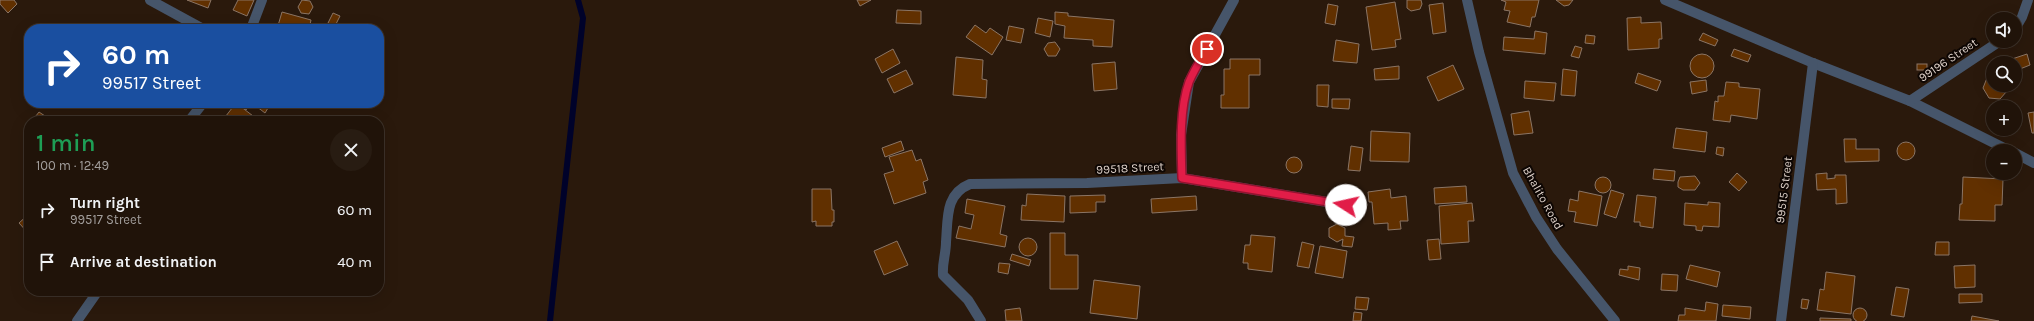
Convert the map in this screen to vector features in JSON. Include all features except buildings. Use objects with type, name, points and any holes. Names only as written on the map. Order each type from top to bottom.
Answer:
[{"type":"street","points":[[150,0],[194,24]]},
{"type":"street","points":[[253,24],[262,0]]},
{"type":"street","points":[[1182,178],[1181,135],[1189,82],[1234,0]]},
{"type":"street","name":"Bhalito Road","points":[[1467,0],[1479,52],[1513,173],[1536,217],[1558,250],[1615,321]]},
{"type":"street","points":[[1665,0],[1813,63],[1910,101],[1996,144]]},
{"type":"street","points":[[2022,18],[2028,0]]},
{"type":"street","name":"99196 Street","points":[[1910,101],[1990,48]]},
{"type":"street","name":"99515 Street","points":[[1781,321],[1813,63]]},
{"type":"street","points":[[193,116],[199,108]]},
{"type":"street","points":[[2022,157],[2034,163]]},
{"type":"street","name":"99518 Street","points":[[981,321],[968,300],[943,276],[942,262],[946,244],[949,206],[953,197],[961,188],[970,184],[1087,183],[1182,178],[1346,205]]},
{"type":"street","points":[[77,321],[94,296]]},
{"type":"waterway","points":[[550,321],[583,18],[578,0]]},
{"type":"route","points":[[1207,49],[1189,82],[1186,93],[1181,135],[1182,178],[1346,205]]}]
